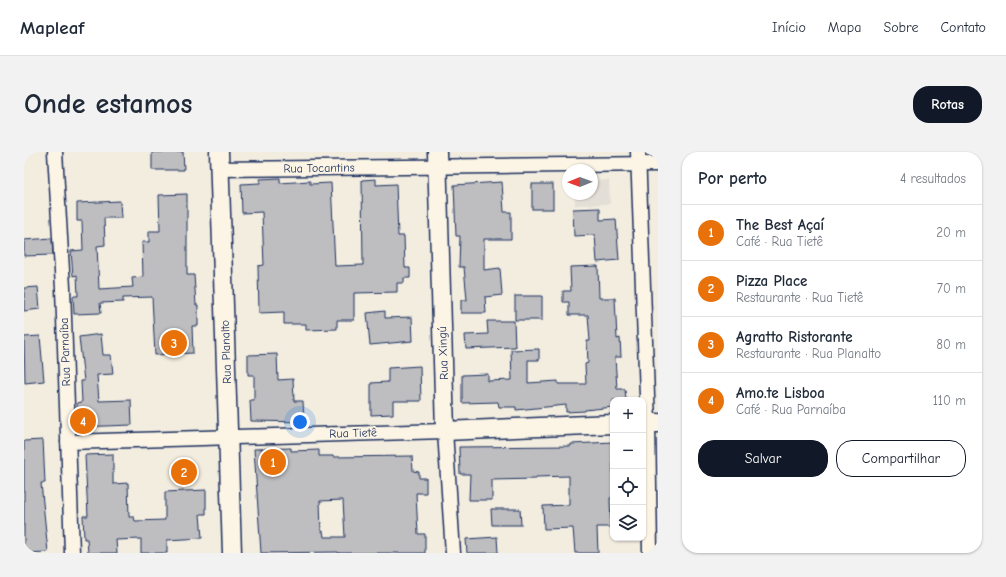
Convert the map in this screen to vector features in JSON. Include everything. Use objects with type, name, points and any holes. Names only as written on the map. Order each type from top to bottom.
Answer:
[{"type":"main road","name":"Rua Xingú","points":[[437,159],[445,431]]},
{"type":"main road","name":"Rua Planalto","points":[[219,161],[232,553]]},
{"type":"main road","name":"Rua Tietê","points":[[445,431],[610,424]]},
{"type":"street","name":"Rua Parnaíba","points":[[56,152],[72,553]]},
{"type":"street","name":"Rua Tocantins","points":[[219,161],[638,158],[658,164]]},
{"type":"street","points":[[638,158],[650,423],[650,553]]},
{"type":"street","name":"Rua Tietê","points":[[68,442],[445,431]]},
{"type":"street","name":"Rua Xingú","points":[[445,431],[453,553]]},
{"type":"shaded area","points":[[609,180],[610,204],[575,205],[575,200],[598,200],[598,181]]},
{"type":"building","points":[[152,152],[183,152],[184,170],[152,170]]},
{"type":"building","points":[[280,178],[280,183],[310,181],[310,184],[331,183],[335,266],[363,265],[362,180],[376,179],[376,185],[396,184],[398,236],[404,236],[405,268],[410,268],[410,278],[404,278],[404,283],[397,283],[397,292],[354,293],[354,320],[337,320],[337,329],[306,330],[306,324],[284,324],[284,312],[259,313],[258,266],[264,265],[262,212],[242,213],[241,184],[260,183],[260,179]]},
{"type":"building","points":[[502,182],[504,212],[511,212],[511,239],[484,239],[484,270],[500,268],[502,295],[485,297],[486,313],[461,313],[461,300],[467,300],[464,267],[459,267],[460,236],[456,236],[454,185]]},
{"type":"building","points":[[532,184],[553,184],[553,209],[532,209]]},
{"type":"building","points":[[187,194],[187,275],[194,275],[196,305],[198,305],[198,326],[192,326],[193,353],[155,355],[152,297],[123,298],[123,302],[100,303],[101,313],[74,314],[73,296],[78,296],[77,275],[73,276],[71,251],[83,250],[82,221],[77,221],[77,203],[120,201],[121,218],[104,218],[105,245],[97,246],[99,289],[133,287],[132,278],[143,277],[142,242],[149,242],[149,231],[160,231],[159,195]]},
{"type":"building","points":[[600,208],[600,220],[616,219],[619,260],[597,262],[595,235],[574,236],[573,209]]},
{"type":"building","points":[[52,238],[53,255],[24,256],[24,240]]},
{"type":"building","points":[[598,266],[599,298],[615,298],[617,339],[620,338],[621,357],[615,357],[617,389],[625,389],[626,397],[610,397],[610,407],[566,412],[566,405],[516,410],[516,407],[499,407],[498,402],[462,403],[462,375],[488,374],[488,381],[512,380],[511,350],[539,349],[539,360],[528,360],[528,383],[558,381],[558,384],[586,384],[585,364],[588,363],[587,341],[590,341],[588,315],[569,315],[569,302],[563,302],[563,291],[571,291],[570,267]]},
{"type":"building","points":[[38,287],[40,309],[24,311],[24,288]]},
{"type":"building","points":[[515,296],[542,296],[542,320],[515,320]]},
{"type":"building","points":[[385,311],[385,318],[412,317],[413,341],[370,345],[367,313]]},
{"type":"building","points":[[487,321],[514,321],[515,347],[466,349],[465,335],[488,334]]},
{"type":"building","points":[[101,334],[103,355],[111,355],[113,374],[97,375],[99,401],[131,400],[132,425],[78,427],[77,403],[82,402],[81,381],[84,381],[79,337]]},
{"type":"building","points":[[40,336],[44,381],[25,383],[24,337]]},
{"type":"building","points":[[277,354],[278,380],[293,379],[294,401],[303,401],[304,422],[251,421],[250,400],[254,400],[254,375],[248,375],[248,355]]},
{"type":"building","points":[[420,366],[421,401],[393,401],[393,414],[371,415],[371,383],[388,382],[388,368]]},
{"type":"building","points":[[43,440],[45,483],[41,483],[48,552],[24,553],[24,441]]},
{"type":"building","points":[[610,442],[610,527],[597,527],[598,553],[575,553],[573,528],[544,529],[543,506],[569,505],[569,476],[536,477],[536,479],[492,480],[492,500],[469,500],[470,474],[460,474],[459,447],[571,446],[571,444]]},
{"type":"building","points":[[291,448],[291,451],[319,450],[319,456],[333,457],[412,456],[413,471],[419,472],[419,478],[426,478],[426,493],[416,493],[418,534],[425,534],[425,553],[261,553],[254,449]],"holes":[[[343,500],[345,537],[324,537],[323,531],[321,531],[320,501]]]},
{"type":"building","points":[[113,454],[113,484],[128,483],[129,517],[134,517],[135,521],[165,520],[165,492],[206,490],[206,514],[200,514],[202,538],[167,540],[167,553],[141,553],[141,539],[116,540],[117,553],[88,553],[87,539],[84,539],[83,516],[88,516],[85,455]]},
{"type":"building","points":[[491,509],[520,509],[521,525],[492,525]]},
{"type":"building","points":[[497,537],[498,553],[467,553],[466,539]]},
{"type":"place","name":"Agratto Ristorante","points":[[174,343]]},
{"type":"place","name":"Amo.te Lisboa","points":[[83,421]]},
{"type":"place","name":"The Best Açaí","points":[[273,462]]},
{"type":"place","name":"Pizza Place","points":[[184,472]]}]
